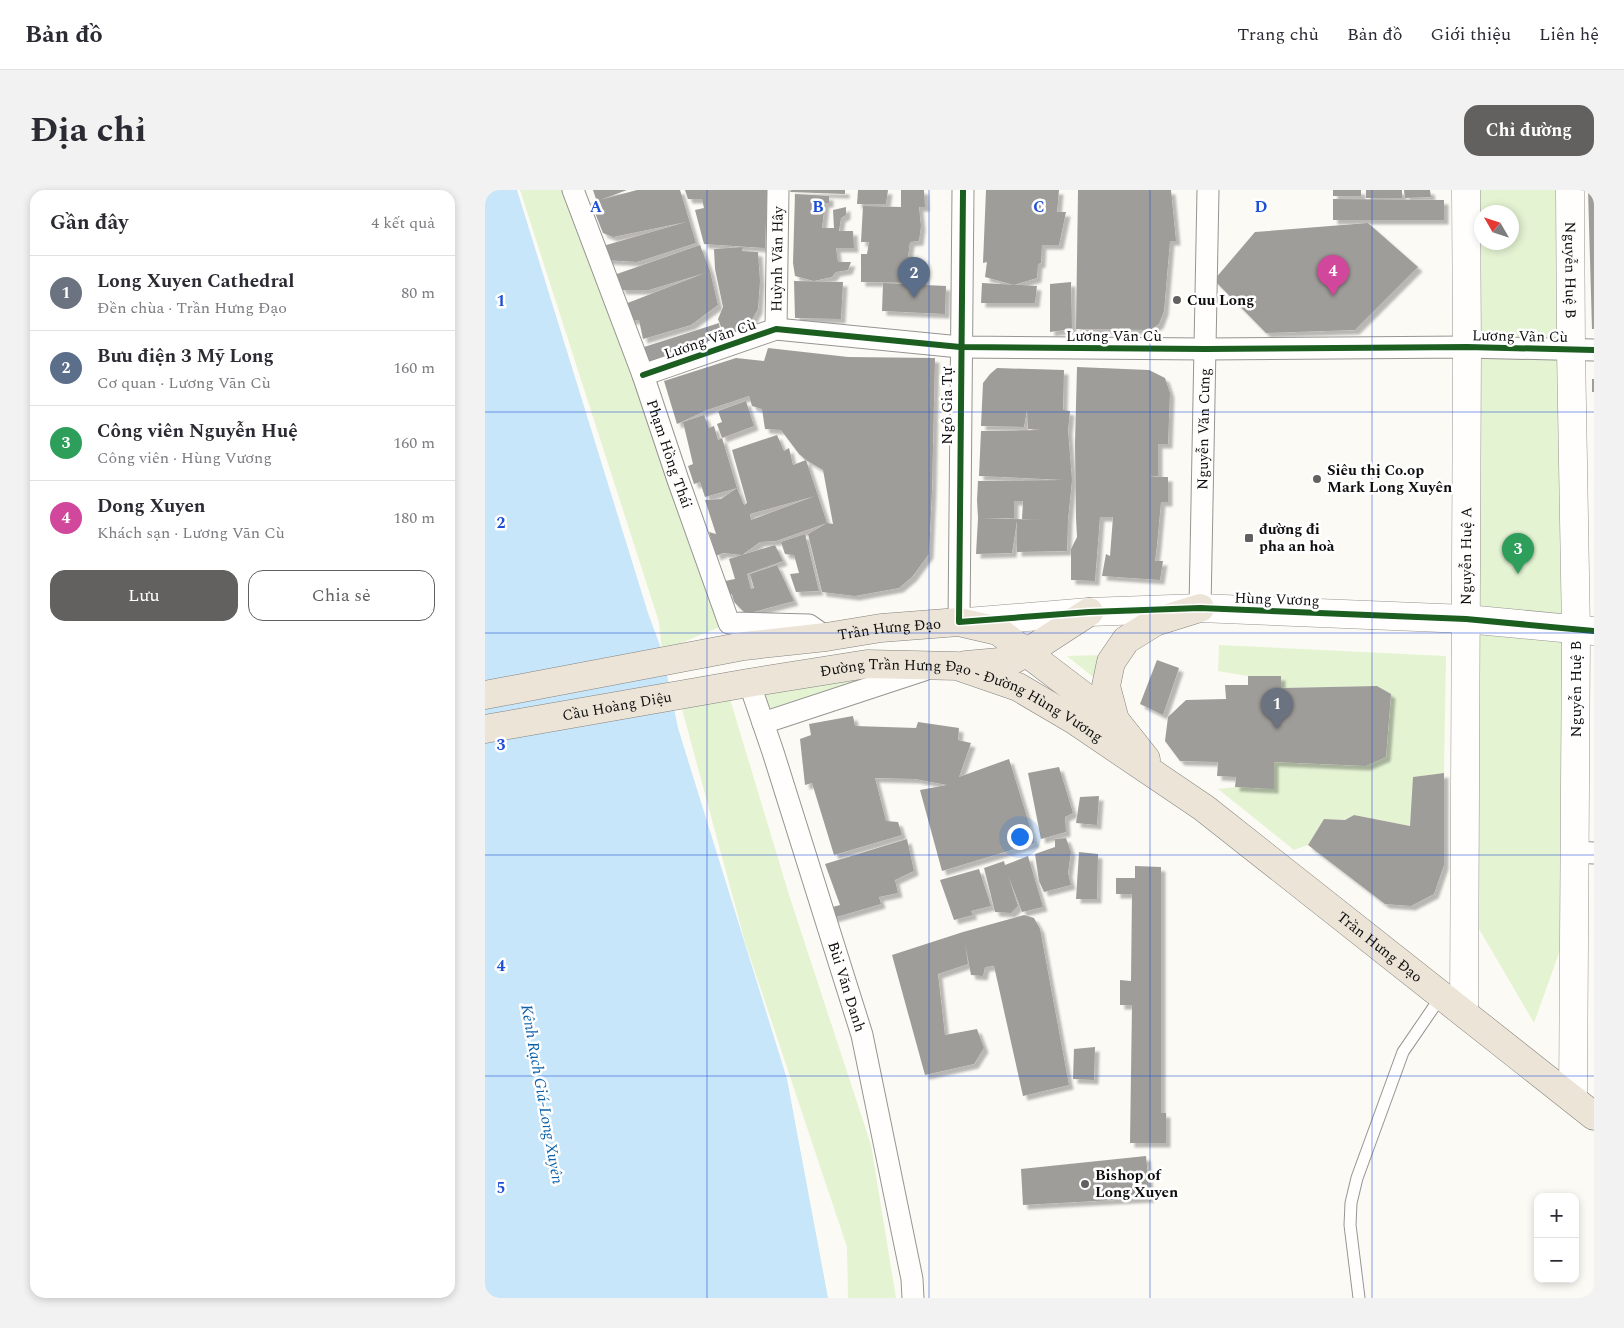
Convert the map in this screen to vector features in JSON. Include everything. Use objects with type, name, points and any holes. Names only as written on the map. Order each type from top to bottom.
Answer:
[{"type":"highway","points":[[1162,780],[1115,720],[1106,686],[1111,662],[1126,640],[1155,622],[1200,608]]},
{"type":"highway","points":[[947,666],[1011,661],[1089,612]]},
{"type":"highway","name":"Trần Hưng Đạo","points":[[485,695],[744,646],[826,637],[881,628],[959,622],[998,632],[1115,720]]},
{"type":"highway","name":"Đường Trần Hưng Đạo - Đường Hùng Vương","points":[[749,683],[867,664],[947,666],[1018,687],[1074,720],[1162,780]]},
{"type":"highway","name":"Cầu Hoàng Diệu","points":[[485,729],[749,683]]},
{"type":"highway","name":"Trần Hưng Đạo","points":[[1162,780],[1204,808],[1594,1116]]},
{"type":"street","name":"Phạm Hồng Thái","points":[[573,190],[643,375],[729,623],[809,625],[826,637]]},
{"type":"street","name":"Huỳnh Văn Hây","points":[[776,329],[778,190]]},
{"type":"street","name":"Ngô Gia Tự","points":[[959,622],[960,347],[963,190]]},
{"type":"street","name":"Nguyễn Văn Cưng","points":[[1200,608],[1208,190]]},
{"type":"street","name":"Nguyễn Huệ A","points":[[1464,1012],[1466,190]]},
{"type":"street","name":"Nguyễn Huệ B","points":[[1570,190],[1582,350],[1585,631],[1584,853],[1573,1099]]},
{"type":"street","name":"Lương Vãn Cù","points":[[643,375],[776,329],[960,347],[1205,349],[1467,347],[1582,350]]},
{"type":"street","name":"Hùng Vương","points":[[959,622],[1089,612],[1200,608],[1466,619],[1585,631]]},
{"type":"street","points":[[763,723],[947,666]]},
{"type":"street","name":"Bùi Văn Danh","points":[[749,683],[862,1035],[912,1279],[913,1298]]},
{"type":"lane","points":[[1359,1298],[1350,1225],[1351,1203],[1357,1178],[1403,1052],[1413,1035],[1443,996]]},
{"type":"green space","points":[[520,190],[573,190],[729,623],[662,651],[659,622]]},
{"type":"green space","points":[[1465,190],[1566,190],[1575,908],[1534,1023],[1465,905]]},
{"type":"green space","points":[[1219,645],[1446,656],[1444,773],[1414,777],[1410,826],[1354,815],[1345,820],[1324,819],[1308,845],[1294,850],[1218,789],[1235,787],[1273,788],[1274,762],[1366,766],[1386,757],[1391,695],[1377,686],[1281,688],[1280,676],[1248,676],[1218,671]]},
{"type":"green space","points":[[1105,655],[1098,681],[1067,656]]},
{"type":"green space","points":[[864,676],[867,681],[769,713],[759,689]]},
{"type":"green space","points":[[730,699],[790,898],[871,1145],[896,1298],[848,1298],[847,1247],[745,942],[682,709]]},
{"type":"water","name":"Kênh Rạch Giá-Long Xuyên","points":[[485,190],[517,190],[648,613],[662,651],[678,728],[787,1079],[828,1298],[485,1298]]},
{"type":"building","points":[[593,190],[627,190],[600,200],[637,190],[680,190],[696,243],[637,262],[606,260],[603,246],[686,222],[613,237],[603,233],[591,203],[597,202]]},
{"type":"building","points":[[685,190],[767,190],[765,248],[704,244],[695,210],[704,208],[702,199],[688,199]]},
{"type":"building","points":[[791,190],[845,190],[845,194],[790,192]]},
{"type":"building","points":[[858,190],[888,190],[886,204],[857,204]]},
{"type":"building","points":[[901,190],[924,190],[925,207],[919,207],[921,226],[919,241],[910,242],[908,257],[915,257],[915,271],[924,272],[924,283],[861,282],[861,254],[867,254],[869,242],[861,242],[863,206],[901,207]]},
{"type":"building","points":[[986,190],[1059,190],[1057,212],[1066,212],[1059,245],[1042,245],[1041,263],[1038,264],[1037,278],[1014,285],[985,277],[987,262],[983,263]]},
{"type":"building","points":[[1078,190],[1171,190],[1176,241],[1170,241],[1164,311],[1159,324],[1150,330],[1076,329]]},
{"type":"building","points":[[1333,190],[1361,190],[1361,196],[1333,196]]},
{"type":"building","points":[[1366,190],[1402,190],[1402,198],[1366,198]]},
{"type":"building","points":[[1404,190],[1430,190],[1431,197],[1405,198]]},
{"type":"building","points":[[1588,190],[1594,190],[1594,329],[1592,329]]},
{"type":"building","points":[[795,194],[829,196],[829,203],[825,203],[822,228],[834,228],[833,210],[846,207],[846,215],[841,218],[839,231],[853,231],[854,248],[836,248],[838,262],[851,262],[848,270],[836,272],[832,277],[814,281],[795,276],[793,263]]},
{"type":"building","points":[[1333,199],[1444,200],[1444,220],[1333,220]]},
{"type":"building","points":[[1368,223],[1418,267],[1355,330],[1266,333],[1214,280],[1255,232]]},
{"type":"building","points":[[700,245],[710,271],[718,305],[691,325],[643,339],[639,320],[628,320],[625,304],[705,273],[649,290],[622,290],[614,275]]},
{"type":"building","points":[[743,247],[742,251],[758,252],[760,281],[758,309],[745,332],[723,332],[718,319],[723,307],[715,269],[714,249]]},
{"type":"building","points":[[794,281],[843,282],[841,319],[795,318]]},
{"type":"building","points":[[1071,282],[1072,329],[1050,332],[1050,284]]},
{"type":"building","points":[[883,283],[946,286],[945,314],[882,311]]},
{"type":"building","points":[[982,283],[1037,286],[1035,303],[981,303]]},
{"type":"building","points":[[719,323],[722,340],[649,365],[644,347]]},
{"type":"building","points":[[768,348],[848,357],[935,358],[929,554],[912,577],[899,588],[855,596],[822,592],[808,534],[827,523],[833,524],[823,470],[799,454],[781,430],[765,429],[762,409],[752,406],[749,396],[707,410],[677,424],[664,381],[736,358],[764,361]]},
{"type":"building","points":[[1077,367],[1149,370],[1165,378],[1170,393],[1168,444],[1158,444],[1158,476],[1149,477],[1168,477],[1168,502],[1161,502],[1155,561],[1163,561],[1160,580],[1102,576],[1106,554],[1110,556],[1113,517],[1100,517],[1095,581],[1071,580],[1071,549],[1077,537],[1075,443]]},
{"type":"building","points":[[997,368],[1064,370],[1063,410],[1070,411],[1068,430],[1072,480],[1067,551],[1017,552],[1017,521],[1012,553],[976,554],[978,481],[1063,480],[979,476],[981,431],[1041,430],[1028,429],[1027,410],[1024,427],[981,426],[983,383]],"holes":[[[1014,501],[1023,501],[1022,519],[1046,520],[982,518],[1014,518]]]},
{"type":"building","points":[[1592,379],[1594,379],[1594,392],[1592,392]]},
{"type":"building","points":[[746,401],[754,426],[722,438],[717,424],[722,422],[718,411]]},
{"type":"building","points":[[704,415],[709,428],[714,426],[718,440],[722,438],[737,488],[705,497],[700,482],[694,484],[688,466],[693,464],[683,422]]},
{"type":"building","points":[[777,435],[784,451],[789,448],[793,465],[806,460],[827,523],[776,541],[760,542],[742,555],[723,553],[716,556],[709,532],[716,534],[705,500],[721,499],[737,488],[744,505],[747,503],[732,450]],"holes":[[[815,496],[751,520],[750,514]]]},
{"type":"building","points":[[805,534],[819,591],[796,592],[790,574],[799,573],[794,555],[785,554],[781,542]]},
{"type":"building","points":[[775,545],[783,561],[747,574],[751,589],[754,588],[750,574],[777,565],[794,601],[746,614],[734,602],[732,594],[728,596],[725,581],[735,579],[729,559]]},
{"type":"building","points":[[1157,660],[1179,668],[1163,715],[1140,704]]},
{"type":"building","points":[[1248,676],[1281,676],[1281,688],[1377,686],[1391,694],[1386,757],[1366,766],[1274,762],[1274,789],[1235,787],[1236,777],[1217,776],[1218,762],[1180,761],[1165,741],[1168,717],[1186,700],[1226,699],[1225,685],[1248,685]]},
{"type":"building","points":[[853,716],[855,726],[916,728],[918,722],[959,728],[958,740],[971,743],[959,777],[1009,759],[1035,843],[942,871],[920,790],[947,785],[915,779],[875,778],[886,821],[898,822],[902,835],[834,855],[812,783],[805,785],[800,739],[811,735],[809,724]]},
{"type":"building","points":[[1059,767],[1073,813],[1065,817],[1066,832],[1041,839],[1028,773]]},
{"type":"building","points":[[1444,773],[1444,865],[1434,894],[1411,906],[1385,904],[1308,845],[1324,819],[1345,820],[1354,815],[1410,826],[1413,777]]},
{"type":"building","points":[[1099,796],[1097,825],[1076,823],[1080,797]]},
{"type":"building","points":[[1066,838],[1071,852],[1068,873],[1071,885],[1044,892],[1039,881],[1035,854],[1055,847],[1055,839]]},
{"type":"building","points":[[907,839],[914,871],[895,880],[898,893],[879,897],[881,904],[833,918],[829,908],[840,905],[825,864]]},
{"type":"building","points":[[1079,852],[1098,854],[1097,899],[1076,899]]},
{"type":"building","points":[[1028,856],[1043,907],[1022,912],[1008,875],[1018,906],[1011,913],[995,912],[984,868],[1004,861],[1005,865]]},
{"type":"building","points":[[1135,866],[1161,867],[1161,1113],[1166,1113],[1166,1143],[1130,1143],[1132,1005],[1120,1005],[1120,980],[1131,981],[1132,894],[1116,894],[1116,878],[1135,878]]},
{"type":"building","points":[[979,869],[991,906],[971,911],[973,915],[954,920],[940,880]]},
{"type":"building","points":[[1024,915],[1034,918],[1040,929],[1069,1085],[1023,1096],[994,966],[985,967],[983,976],[971,975],[965,943],[968,964],[938,974],[945,1035],[977,1029],[984,1048],[974,1064],[925,1075],[892,955]]},
{"type":"building","points":[[1095,1047],[1094,1080],[1073,1079],[1074,1049]]},
{"type":"building","name":"Bishop of Long Xuyen","points":[[1146,1156],[1150,1198],[1023,1205],[1021,1169]]},
{"type":"cycle path","points":[[963,190],[959,622],[1089,612],[1200,608],[1466,619],[1594,631]]},
{"type":"cycle path","points":[[643,375],[776,329],[960,347],[1205,349],[1467,347],[1594,350]]},
{"type":"place","name":"Dong Xuyen","points":[[1333,296]]},
{"type":"place","name":"Bưu điện 3 Mỹ Long","points":[[914,298]]},
{"type":"place","name":"Cuu Long","points":[[1177,300]]},
{"type":"place","name":"Siêu thị Co.op Mark Long Xuyên","points":[[1317,479]]},
{"type":"place","name":"đường đi pha an hoà","points":[[1249,538]]},
{"type":"place","name":"Công viên Nguyễn Huệ","points":[[1518,574]]},
{"type":"place","name":"Long Xuyen Cathedral","points":[[1277,729]]},
{"type":"place","name":"Bishop of Long Xuyen","points":[[1085,1184]]}]
